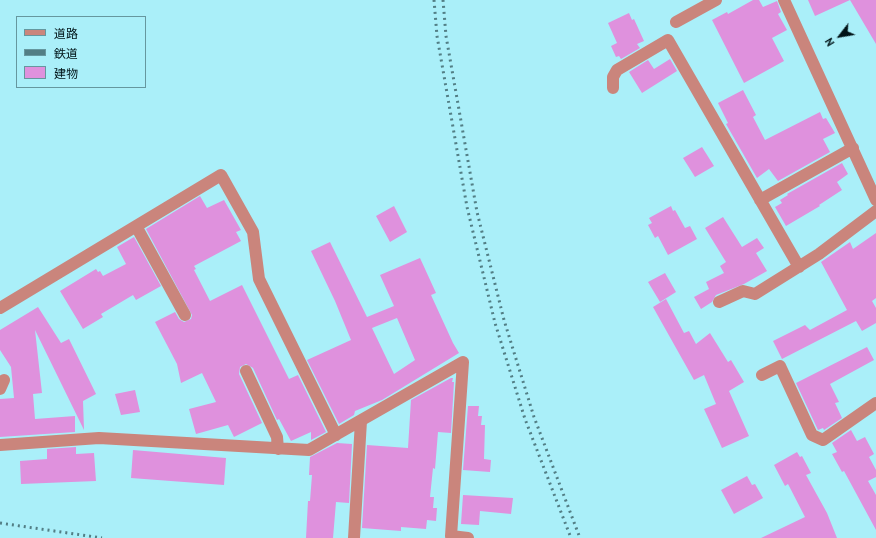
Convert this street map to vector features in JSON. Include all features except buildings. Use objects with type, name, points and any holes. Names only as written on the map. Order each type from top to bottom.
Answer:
[{"type":"street","points":[[676,22],[716,0]]},
{"type":"street","points":[[784,0],[876,200]]},
{"type":"street","points":[[614,88],[613,77],[617,70],[668,40],[799,267]]},
{"type":"street","points":[[760,200],[853,148]]},
{"type":"street","points":[[0,308],[221,175],[253,232],[259,279],[336,435]]},
{"type":"street","points":[[719,302],[743,291],[755,294],[799,267],[876,211]]},
{"type":"street","points":[[136,226],[185,315]]},
{"type":"street","points":[[0,445],[100,438],[309,450],[463,362],[451,536],[468,538]]},
{"type":"street","points":[[762,375],[780,366],[812,435],[823,440],[876,403]]},
{"type":"street","points":[[246,370],[277,437],[278,449]]},
{"type":"street","points":[[354,538],[361,420]]},
{"type":"railway","points":[[434,0],[437,36],[467,207],[495,323],[525,419],[571,538]]},
{"type":"railway","points":[[443,0],[446,36],[477,212],[504,320],[534,417],[580,538]]},
{"type":"railway","points":[[0,523],[102,538]]}]
